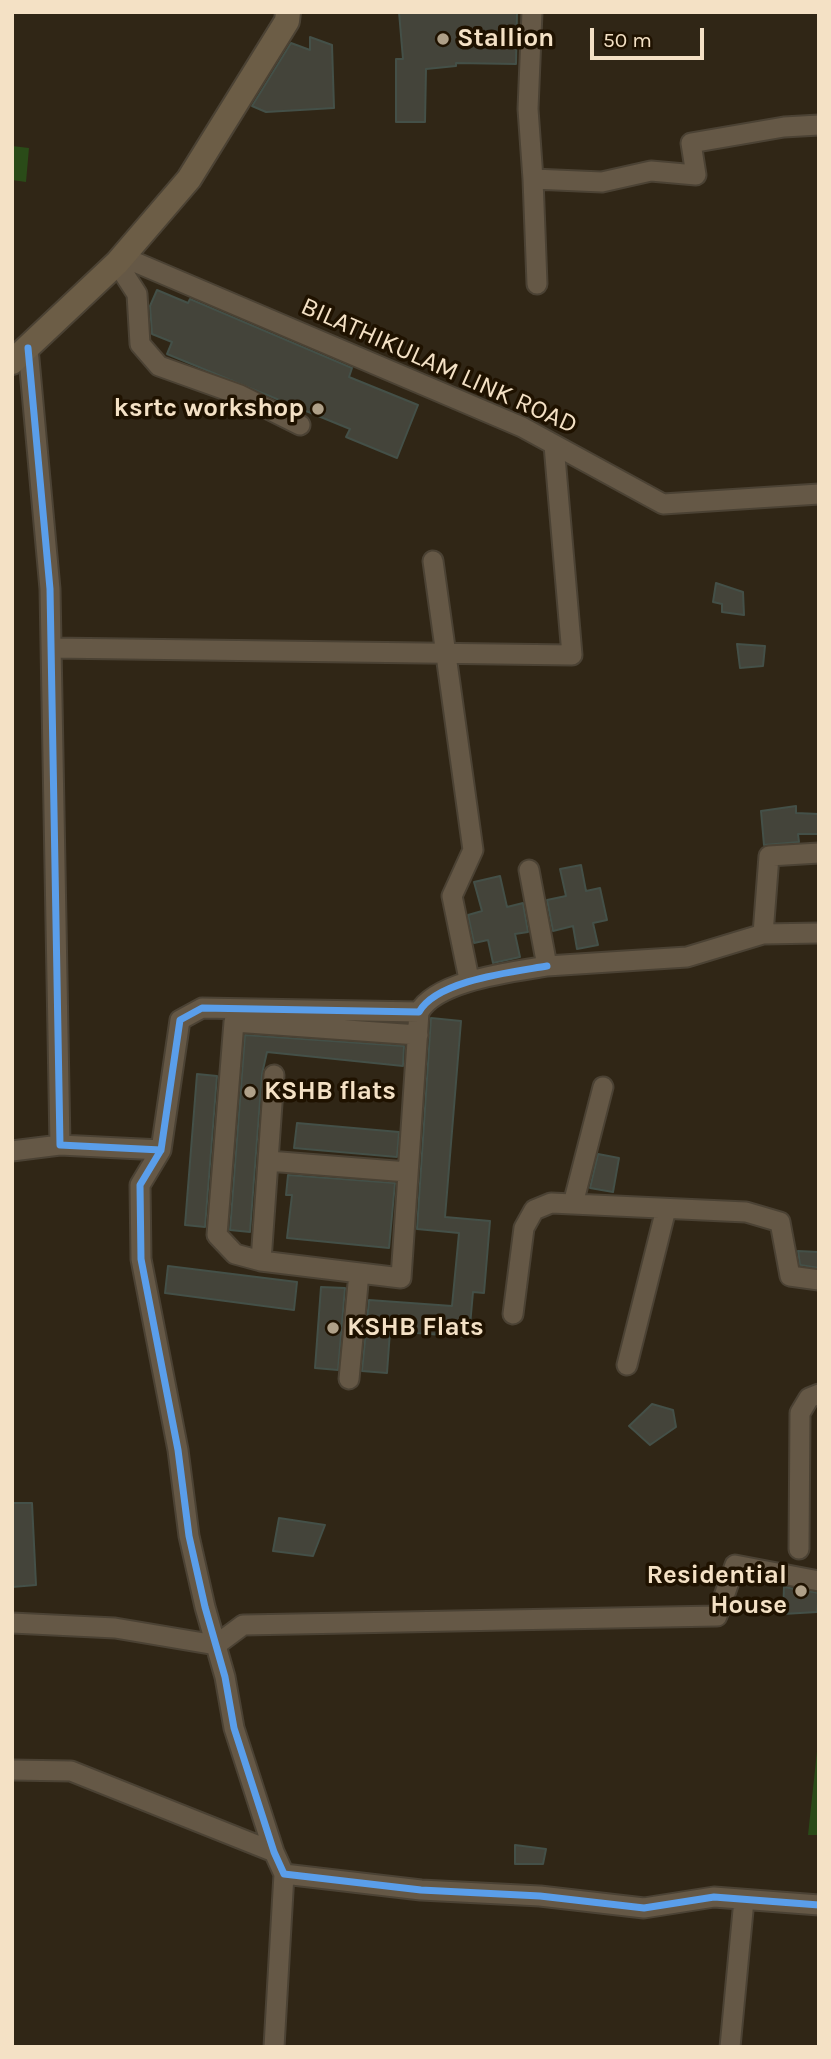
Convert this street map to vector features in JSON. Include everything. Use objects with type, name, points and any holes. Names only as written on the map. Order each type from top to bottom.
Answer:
[{"type":"main road","points":[[20,355],[120,260],[189,179],[287,21],[288,12]]},
{"type":"street","points":[[532,12],[528,109],[537,284]]},
{"type":"street","points":[[533,179],[602,183],[651,171],[696,175],[691,143],[784,127],[819,125]]},
{"type":"street","points":[[120,260],[137,294],[140,344],[159,366],[240,396],[300,425]]},
{"type":"street","name":"BILATHIKULAM LINK ROAD","points":[[120,260],[522,427],[663,504],[819,495]]},
{"type":"street","points":[[20,355],[50,589],[60,1145]]},
{"type":"street","points":[[52,648],[572,655],[554,445]]},
{"type":"street","points":[[433,561],[473,850],[453,897],[469,979]]},
{"type":"street","points":[[763,934],[769,856],[819,853]]},
{"type":"street","points":[[529,870],[547,966]]},
{"type":"street","points":[[418,1035],[234,1022],[218,1236],[234,1254],[261,1261],[401,1278],[418,1035],[419,1012],[424,1003],[469,979],[547,966],[687,957],[763,934],[819,933]]},
{"type":"street","points":[[274,2047],[284,1874],[274,1852],[234,1728],[189,1536],[178,1450],[141,1259],[140,1185],[161,1150],[180,1020],[202,1008],[419,1012]]},
{"type":"street","points":[[261,1261],[274,1075]]},
{"type":"street","points":[[573,1204],[603,1087]]},
{"type":"street","points":[[12,1151],[60,1145],[161,1150]]},
{"type":"street","points":[[268,1161],[408,1172]]},
{"type":"street","points":[[513,1314],[524,1228],[534,1210],[551,1203],[746,1213],[780,1222],[790,1276],[819,1280]]},
{"type":"street","points":[[627,1365],[666,1209]]},
{"type":"street","points":[[349,1379],[359,1273]]},
{"type":"street","points":[[799,1549],[800,1413],[809,1398],[819,1394]]},
{"type":"street","points":[[12,1623],[115,1628],[216,1645],[243,1625],[717,1616],[735,1566],[819,1581]]},
{"type":"street","points":[[12,1770],[71,1771],[274,1852]]},
{"type":"street","points":[[284,1874],[421,1890],[540,1896],[644,1908],[714,1897],[819,1905]]},
{"type":"street","points":[[730,2047],[744,1900]]},
{"type":"shaded area","points":[[12,146],[29,148],[26,182],[12,180]]},
{"type":"shaded area","points":[[818,1742],[819,1835],[808,1835]]},
{"type":"building","points":[[399,12],[517,12],[516,64],[456,63],[456,66],[426,69],[425,122],[396,122],[396,59],[403,59]]},
{"type":"building","points":[[310,37],[332,45],[334,108],[266,112],[252,106],[291,43],[310,50]]},
{"type":"building","points":[[157,290],[188,303],[190,299],[352,368],[349,377],[418,405],[397,458],[346,437],[350,429],[167,354],[172,342],[152,334],[150,306]]},
{"type":"building","points":[[716,583],[743,592],[744,615],[722,612],[722,604],[713,602]]},
{"type":"building","points":[[737,644],[765,646],[763,666],[740,668]]},
{"type":"building","points":[[796,806],[796,813],[819,814],[819,834],[798,834],[799,842],[764,845],[761,811]]},
{"type":"building","points":[[581,865],[586,891],[600,888],[607,920],[593,923],[598,945],[577,949],[573,926],[553,931],[547,900],[566,896],[560,869]]},
{"type":"building","points":[[500,876],[507,907],[523,903],[528,932],[515,934],[520,957],[493,963],[488,940],[474,943],[468,915],[482,911],[474,882]]},
{"type":"building","points":[[431,1018],[461,1021],[445,1217],[490,1221],[484,1293],[473,1292],[469,1337],[390,1331],[387,1373],[362,1371],[369,1300],[452,1306],[459,1233],[417,1229]]},
{"type":"building","points":[[245,1035],[404,1046],[403,1066],[267,1052],[262,1074],[250,1232],[230,1230]]},
{"type":"building","points":[[197,1074],[217,1076],[205,1227],[185,1225]]},
{"type":"building","points":[[297,1123],[399,1132],[397,1157],[294,1148]]},
{"type":"building","points":[[598,1154],[619,1158],[613,1192],[590,1188]]},
{"type":"building","points":[[288,1175],[395,1183],[389,1248],[287,1238],[292,1195],[286,1195]]},
{"type":"building","points":[[798,1251],[819,1252],[819,1268],[800,1265]]},
{"type":"building","points":[[168,1266],[297,1282],[294,1310],[165,1293]]},
{"type":"building","name":"KSHB Flats","points":[[321,1287],[345,1288],[338,1370],[315,1368]]},
{"type":"building","points":[[652,1404],[673,1410],[676,1427],[650,1445],[629,1426]]},
{"type":"building","points":[[12,1503],[32,1503],[36,1585],[12,1587]]},
{"type":"building","points":[[279,1518],[325,1525],[313,1556],[273,1551]]},
{"type":"building","name":"Residential House","points":[[784,1587],[819,1593],[817,1612],[783,1614]]},
{"type":"building","points":[[515,1845],[546,1849],[543,1864],[515,1864]]},
{"type":"cycle path","points":[[28,348],[50,589],[60,1145],[161,1150]]},
{"type":"cycle path","points":[[547,966],[458,985],[428,1001],[419,1012],[202,1008],[180,1020],[161,1150],[140,1185],[141,1259],[178,1450],[189,1536],[225,1677],[234,1728],[274,1852],[284,1874],[421,1890],[540,1896],[644,1908],[714,1897],[819,1905]]},
{"type":"place","name":"Stallion","points":[[443,39]]},
{"type":"place","name":"ksrtc workshop","points":[[318,409]]},
{"type":"place","name":"KSHB flats","points":[[250,1092]]},
{"type":"place","name":"KSHB Flats","points":[[333,1328]]},
{"type":"place","name":"Residential House","points":[[801,1591]]}]
